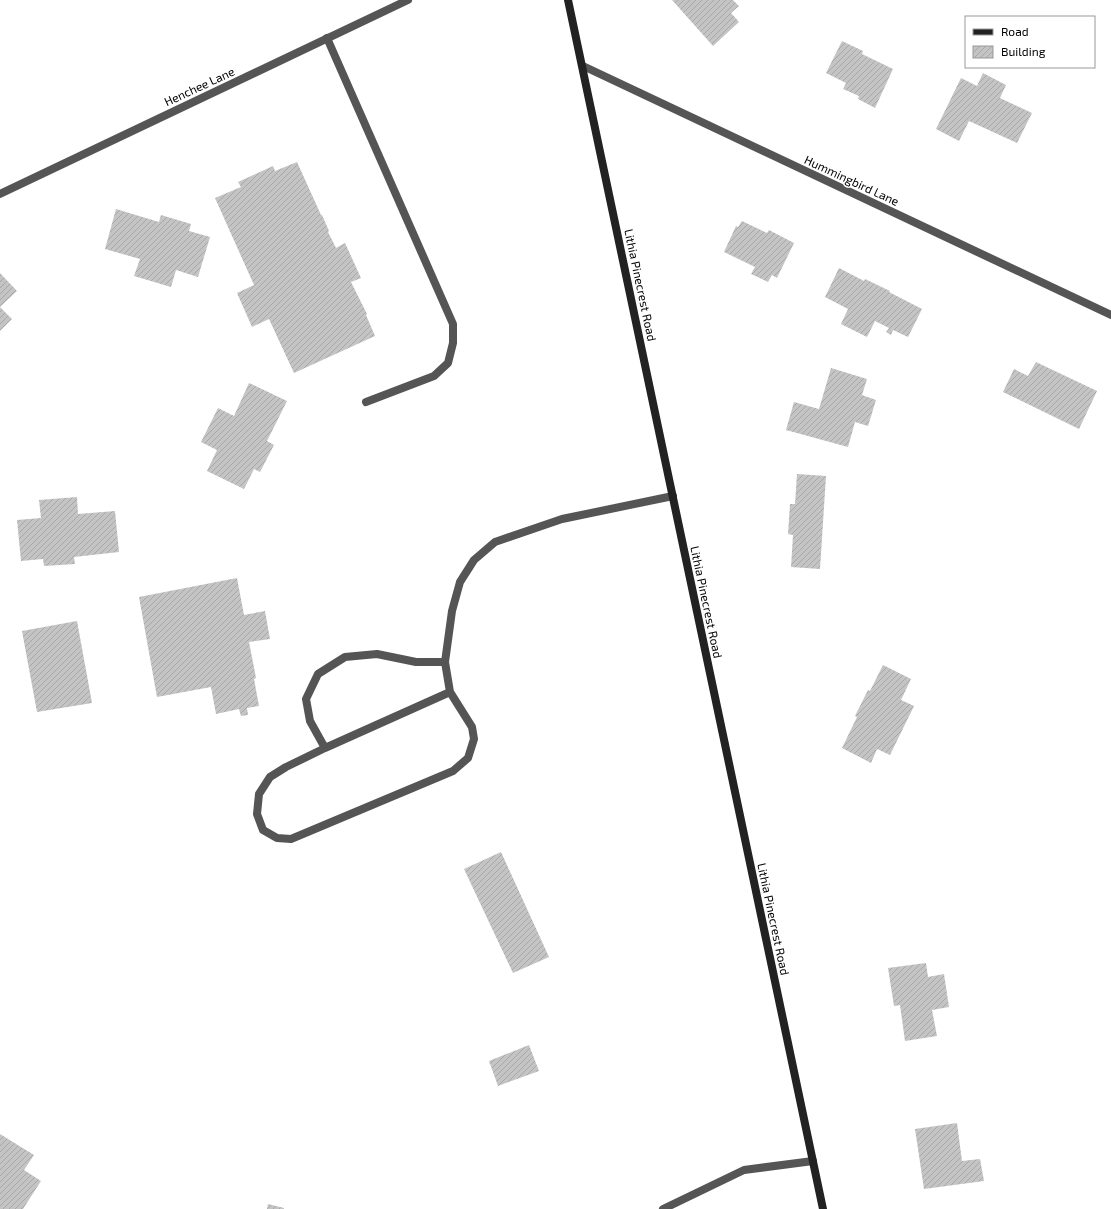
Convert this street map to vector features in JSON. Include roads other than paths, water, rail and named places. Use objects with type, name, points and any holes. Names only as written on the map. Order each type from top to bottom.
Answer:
[{"type":"main road","name":"Lithia Pinecrest Road","points":[[568,0],[823,1209]]},
{"type":"street","name":"Henchee Lane","points":[[0,194],[408,0]]},
{"type":"street","points":[[327,38],[453,324],[453,343],[448,363],[434,376],[366,402]]},
{"type":"street","name":"Hummingbird Lane","points":[[582,66],[1111,315]]},
{"type":"street","points":[[450,692],[325,748],[286,767],[270,777],[259,794],[257,814],[263,830],[277,838],[291,839],[452,771],[468,758],[474,739],[472,727],[450,692],[445,662],[452,611],[460,582],[474,560],[495,542],[562,519],[673,496]]},
{"type":"street","points":[[325,748],[310,721],[306,699],[318,674],[345,657],[377,654],[416,662],[445,662]]},
{"type":"street","points":[[663,1209],[744,1170],[813,1161]]}]
